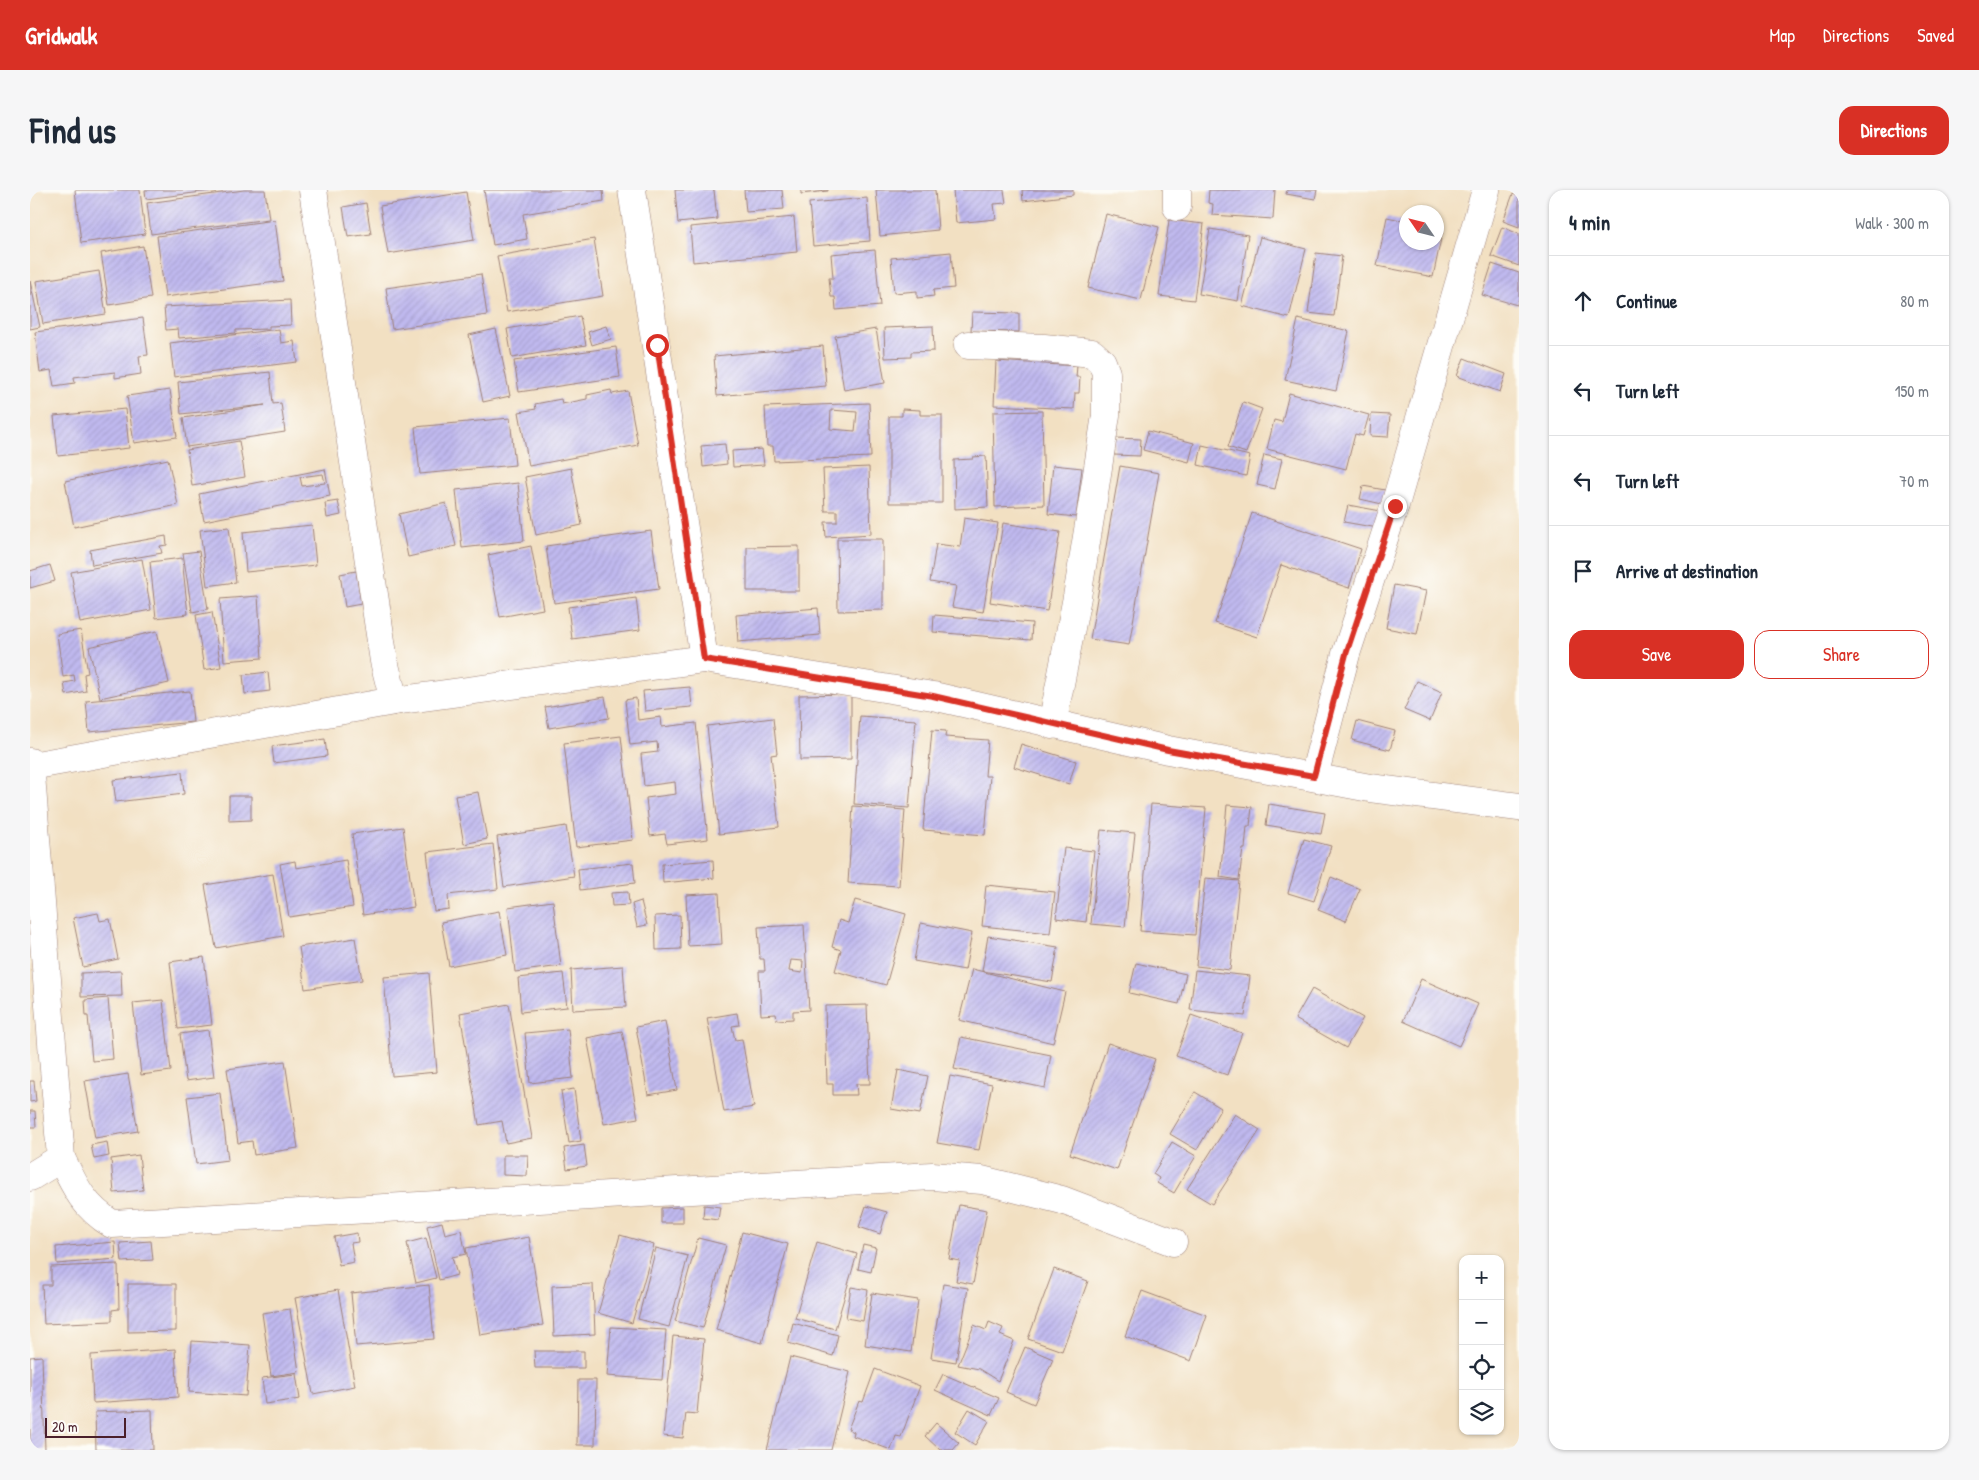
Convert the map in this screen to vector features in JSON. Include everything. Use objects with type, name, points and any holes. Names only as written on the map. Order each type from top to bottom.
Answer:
[{"type":"street","points":[[313,190],[384,661],[394,701]]},
{"type":"street","points":[[632,190],[704,659]]},
{"type":"street","points":[[1314,776],[1346,654],[1395,506],[1486,190]]},
{"type":"street","points":[[968,345],[1044,348],[1092,353],[1102,362],[1106,373],[1106,415],[1095,490],[1077,598],[1052,724]]},
{"type":"street","points":[[1173,1242],[1062,1200],[982,1180],[932,1176],[112,1224],[98,1216],[76,1190],[62,1158],[30,764],[394,701],[704,659],[933,696],[1168,750],[1370,788],[1519,807]]},
{"type":"street","points":[[30,1178],[62,1158]]},
{"type":"building","points":[[75,190],[140,190],[145,234],[81,243]]},
{"type":"building","points":[[145,190],[210,190],[210,191],[146,199]]},
{"type":"building","points":[[244,190],[265,190],[269,219],[151,234],[147,203]]},
{"type":"building","points":[[484,190],[603,190],[604,201],[523,214],[527,239],[493,245]]},
{"type":"building","points":[[675,190],[714,190],[717,219],[678,223]]},
{"type":"building","points":[[744,190],[782,190],[784,209],[746,212]]},
{"type":"building","points":[[801,190],[828,190],[828,191],[801,194]]},
{"type":"building","points":[[876,190],[935,190],[938,230],[880,236]]},
{"type":"building","points":[[953,190],[1004,190],[1006,203],[994,204],[996,219],[956,223]]},
{"type":"building","points":[[1022,190],[1073,190],[1073,195],[1023,201]]},
{"type":"building","points":[[1209,190],[1275,190],[1273,219],[1212,215],[1213,204],[1208,203]]},
{"type":"building","points":[[1287,190],[1317,190],[1315,199],[1286,194]]},
{"type":"building","points":[[466,192],[474,240],[388,254],[380,206]]},
{"type":"building","points":[[1513,194],[1519,196],[1519,227],[1503,221]]},
{"type":"building","points":[[867,198],[870,241],[813,246],[809,203]]},
{"type":"building","points":[[366,203],[371,234],[348,237],[343,207]]},
{"type":"building","points":[[1106,214],[1159,227],[1141,300],[1088,288]]},
{"type":"building","points":[[794,217],[797,252],[693,262],[690,227]]},
{"type":"building","points":[[1387,217],[1399,220],[1399,250],[1439,250],[1433,277],[1377,266]]},
{"type":"building","points":[[275,220],[283,281],[165,297],[157,236]]},
{"type":"building","points":[[1169,220],[1204,224],[1194,300],[1159,296]]},
{"type":"building","points":[[1502,227],[1519,234],[1519,266],[1491,256]]},
{"type":"building","points":[[1210,229],[1248,235],[1238,301],[1199,294]]},
{"type":"building","points":[[1260,237],[1306,249],[1289,318],[1242,306]]},
{"type":"building","points":[[594,239],[603,296],[507,312],[497,256]]},
{"type":"building","points":[[143,246],[151,298],[109,305],[101,253]]},
{"type":"building","points":[[875,250],[880,306],[836,310],[835,297],[831,297],[829,278],[833,278],[831,254]]},
{"type":"building","points":[[951,252],[954,288],[933,290],[934,296],[917,298],[917,291],[894,293],[891,258]]},
{"type":"building","points":[[1316,253],[1342,256],[1334,316],[1308,313]]},
{"type":"building","points":[[1492,264],[1519,273],[1519,298],[1517,305],[1482,295]]},
{"type":"building","points":[[99,271],[106,314],[43,324],[36,281]]},
{"type":"building","points":[[481,274],[487,315],[392,329],[386,288]]},
{"type":"building","points":[[30,281],[40,327],[30,329]]},
{"type":"building","points":[[290,300],[291,325],[269,326],[269,329],[236,330],[236,333],[179,338],[178,329],[166,330],[164,307]]},
{"type":"building","points":[[972,312],[1019,313],[1019,332],[971,331]]},
{"type":"building","points":[[580,316],[586,345],[512,358],[507,329]]},
{"type":"building","points":[[143,318],[148,355],[139,356],[141,374],[115,378],[115,372],[74,377],[75,383],[54,386],[51,370],[40,372],[35,332]]},
{"type":"building","points":[[1298,319],[1349,331],[1336,391],[1285,380]]},
{"type":"building","points":[[606,326],[611,339],[592,345],[588,332]]},
{"type":"building","points":[[933,326],[934,351],[911,352],[911,357],[885,358],[884,328]]},
{"type":"building","points":[[279,329],[281,343],[294,341],[297,362],[174,377],[170,343]]},
{"type":"building","points":[[496,329],[510,396],[483,402],[469,335]]},
{"type":"building","points":[[876,329],[885,383],[844,390],[835,336]]},
{"type":"building","points":[[823,346],[826,386],[717,396],[714,356]]},
{"type":"building","points":[[616,347],[620,377],[519,392],[514,361]]},
{"type":"building","points":[[1464,358],[1506,374],[1500,392],[1457,376]]},
{"type":"building","points":[[996,361],[1077,366],[1076,377],[1080,377],[1079,393],[1075,393],[1074,409],[994,405]]},
{"type":"building","points":[[270,372],[273,404],[281,403],[285,432],[187,447],[183,418],[265,405],[181,414],[178,382]]},
{"type":"building","points":[[170,390],[177,437],[134,443],[127,396]]},
{"type":"building","points":[[611,390],[612,394],[628,391],[638,445],[529,466],[519,412],[536,409],[535,404],[561,399],[562,404],[587,399],[587,395]]},
{"type":"building","points":[[1289,393],[1369,415],[1363,436],[1355,434],[1346,469],[1267,449],[1274,420],[1282,422]]},
{"type":"building","points":[[1243,402],[1262,409],[1246,453],[1228,447]]},
{"type":"building","points":[[869,403],[871,457],[774,461],[773,446],[767,446],[765,407]],"holes":[[[831,410],[857,412],[855,431],[830,429]]]},
{"type":"building","points":[[125,409],[129,448],[58,456],[54,416]]},
{"type":"building","points":[[902,409],[920,410],[920,415],[942,415],[942,503],[889,503],[889,416],[902,416]]},
{"type":"building","points":[[1042,411],[1044,505],[995,507],[993,412]]},
{"type":"building","points":[[1371,414],[1390,415],[1388,437],[1370,436]]},
{"type":"building","points":[[510,418],[515,465],[420,474],[415,427]]},
{"type":"building","points":[[1148,431],[1194,443],[1189,462],[1143,450]]},
{"type":"building","points":[[1115,438],[1141,439],[1140,456],[1114,455]]},
{"type":"building","points":[[239,441],[245,477],[192,486],[187,450]]},
{"type":"building","points":[[725,444],[727,464],[703,467],[701,446]]},
{"type":"building","points":[[1202,445],[1250,456],[1246,476],[1198,465]]},
{"type":"building","points":[[762,449],[764,465],[733,467],[732,451]]},
{"type":"building","points":[[1264,455],[1282,459],[1275,489],[1257,485]]},
{"type":"building","points":[[986,456],[988,507],[955,509],[954,460]]},
{"type":"building","points":[[168,459],[178,505],[74,527],[65,481]]},
{"type":"building","points":[[1053,465],[1082,468],[1076,517],[1048,514]]},
{"type":"building","points":[[1120,466],[1159,473],[1129,645],[1090,639]]},
{"type":"building","points":[[869,467],[871,534],[826,537],[825,522],[837,522],[837,511],[825,511],[823,469]]},
{"type":"building","points":[[571,468],[582,525],[536,535],[525,477]]},
{"type":"building","points":[[325,469],[330,496],[204,521],[199,494]],"holes":[[[323,474],[325,483],[302,486],[300,477]]]},
{"type":"building","points":[[518,483],[524,541],[462,548],[456,490]]},
{"type":"building","points":[[1363,486],[1385,490],[1382,504],[1360,499]]},
{"type":"building","points":[[338,501],[341,515],[327,518],[325,503]]},
{"type":"building","points":[[446,503],[456,546],[408,557],[399,514]]},
{"type":"building","points":[[1348,505],[1381,511],[1378,528],[1344,522]]},
{"type":"building","points":[[1252,513],[1361,549],[1349,588],[1281,565],[1257,637],[1215,623]]},
{"type":"building","points":[[964,518],[998,523],[983,612],[952,607],[956,586],[930,582],[936,544],[960,547]]},
{"type":"building","points":[[1003,523],[1060,532],[1047,611],[990,602]]},
{"type":"building","points":[[312,525],[316,565],[246,572],[243,532]]},
{"type":"building","points":[[229,527],[236,582],[207,586],[200,530]]},
{"type":"building","points":[[651,531],[659,589],[554,603],[546,546]]},
{"type":"building","points":[[166,536],[167,545],[160,546],[162,553],[92,565],[90,550]]},
{"type":"building","points":[[837,539],[883,539],[883,610],[838,611]]},
{"type":"building","points":[[531,546],[543,609],[500,617],[488,555]]},
{"type":"building","points":[[799,546],[799,591],[747,591],[747,547]]},
{"type":"building","points":[[199,551],[208,609],[192,612],[183,553]]},
{"type":"building","points":[[182,558],[188,614],[156,618],[150,562]]},
{"type":"building","points":[[142,559],[151,610],[80,623],[71,572]]},
{"type":"building","points":[[50,565],[55,581],[30,588],[30,571]]},
{"type":"building","points":[[356,571],[361,604],[345,607],[340,574]]},
{"type":"building","points":[[1394,585],[1426,591],[1417,634],[1386,628]]},
{"type":"building","points":[[258,596],[262,658],[224,661],[220,599]]},
{"type":"building","points":[[636,598],[640,630],[572,639],[568,607]]},
{"type":"building","points":[[818,608],[820,635],[738,642],[736,615]]},
{"type":"building","points":[[212,612],[221,667],[204,670],[196,615]]},
{"type":"building","points":[[934,615],[1032,623],[1031,640],[933,632]]},
{"type":"building","points":[[81,630],[88,673],[84,674],[86,691],[66,695],[64,683],[75,681],[74,675],[63,677],[57,634]]},
{"type":"building","points":[[157,631],[169,683],[100,698],[89,647]]},
{"type":"building","points":[[268,672],[270,691],[245,694],[243,675]]},
{"type":"building","points":[[1417,681],[1442,692],[1430,721],[1404,710]]},
{"type":"building","points":[[690,687],[692,707],[645,711],[643,691]]},
{"type":"building","points":[[190,691],[193,722],[89,732],[86,701]]},
{"type":"building","points":[[851,694],[851,759],[800,760],[799,695]]},
{"type":"building","points":[[605,697],[609,718],[549,728],[545,707]]},
{"type":"building","points":[[636,698],[638,720],[661,717],[662,727],[696,723],[708,839],[667,844],[665,834],[650,836],[646,798],[676,794],[675,782],[644,786],[641,754],[658,752],[657,742],[630,745],[625,700]]},
{"type":"building","points":[[860,716],[916,720],[909,808],[854,804]]},
{"type":"building","points":[[773,718],[777,754],[771,755],[779,827],[719,834],[707,726]]},
{"type":"building","points":[[1357,721],[1395,731],[1390,750],[1352,740]]},
{"type":"building","points":[[932,730],[946,731],[945,737],[988,740],[985,776],[990,776],[985,835],[923,830]]},
{"type":"building","points":[[621,736],[633,840],[576,847],[564,743]]},
{"type":"building","points":[[325,739],[327,756],[274,763],[272,746]]},
{"type":"building","points":[[1021,744],[1076,761],[1069,784],[1014,767]]},
{"type":"building","points":[[182,772],[184,794],[116,802],[113,780]]},
{"type":"building","points":[[478,792],[487,839],[464,844],[455,796]]},
{"type":"building","points":[[229,796],[251,796],[251,820],[229,821]]},
{"type":"building","points":[[1151,804],[1206,808],[1195,935],[1140,931]]},
{"type":"building","points":[[1269,804],[1325,813],[1321,834],[1266,825]]},
{"type":"building","points":[[1227,805],[1252,807],[1250,826],[1247,826],[1239,880],[1220,877]]},
{"type":"building","points":[[853,806],[905,810],[899,886],[848,883]]},
{"type":"building","points":[[566,826],[574,876],[504,887],[497,837]]},
{"type":"building","points":[[403,827],[414,907],[363,915],[352,834]]},
{"type":"building","points":[[1101,830],[1135,833],[1125,927],[1091,924]]},
{"type":"building","points":[[1304,839],[1331,846],[1314,901],[1288,893]]},
{"type":"building","points":[[493,844],[498,889],[448,895],[449,909],[434,911],[427,852]]},
{"type":"building","points":[[1064,848],[1094,851],[1086,922],[1056,918]]},
{"type":"building","points":[[346,860],[353,907],[289,917],[280,864],[295,861],[296,868]]},
{"type":"building","points":[[713,860],[714,878],[663,883],[662,864]]},
{"type":"building","points":[[633,863],[635,883],[580,890],[578,869]]},
{"type":"building","points":[[273,874],[283,936],[216,948],[205,885]]},
{"type":"building","points":[[1331,877],[1360,889],[1346,921],[1318,910]]},
{"type":"building","points":[[1205,878],[1239,881],[1230,970],[1196,966]]},
{"type":"building","points":[[986,885],[1055,892],[1050,933],[982,926]]},
{"type":"building","points":[[628,892],[629,905],[612,906],[611,893]]},
{"type":"building","points":[[719,893],[722,944],[688,946],[686,895]]},
{"type":"building","points":[[855,900],[906,914],[886,985],[835,971],[841,950],[832,947],[839,920],[848,923]]},
{"type":"building","points":[[553,901],[561,966],[515,972],[508,907]]},
{"type":"building","points":[[641,901],[647,925],[637,927],[632,904]]},
{"type":"building","points":[[499,911],[507,955],[449,966],[441,922]]},
{"type":"building","points":[[98,913],[100,921],[110,919],[118,959],[83,967],[73,918]]},
{"type":"building","points":[[680,915],[681,949],[656,950],[655,916]]},
{"type":"building","points":[[921,923],[972,933],[965,970],[914,961]]},
{"type":"building","points":[[804,925],[809,1010],[793,1011],[793,1019],[777,1020],[776,1014],[761,1015],[759,971],[765,971],[764,959],[760,959],[758,927]],"holes":[[[791,960],[803,961],[802,973],[789,971]]]},
{"type":"building","points":[[988,936],[1058,947],[1052,982],[982,971]]},
{"type":"building","points":[[355,938],[362,980],[305,989],[299,947]]},
{"type":"building","points":[[204,957],[212,1025],[178,1029],[170,962]]},
{"type":"building","points":[[1136,963],[1186,974],[1179,1004],[1129,993]]},
{"type":"building","points":[[623,966],[626,1007],[573,1010],[571,970]]},
{"type":"building","points":[[972,969],[1065,992],[1053,1043],[959,1020]]},
{"type":"building","points":[[1195,970],[1250,976],[1245,1016],[1190,1010]]},
{"type":"building","points":[[121,971],[122,996],[81,997],[81,973]]},
{"type":"building","points":[[429,973],[437,1072],[392,1076],[384,977]]},
{"type":"building","points":[[563,973],[567,1007],[521,1012],[518,978]]},
{"type":"building","points":[[1421,979],[1478,1004],[1459,1046],[1403,1021]]},
{"type":"building","points":[[1312,989],[1363,1018],[1346,1048],[1295,1019]]},
{"type":"building","points":[[108,998],[113,1059],[92,1061],[85,1000]]},
{"type":"building","points":[[163,1000],[171,1071],[141,1075],[133,1003]]},
{"type":"building","points":[[509,1004],[532,1138],[506,1143],[502,1121],[479,1125],[460,1013]]},
{"type":"building","points":[[867,1005],[870,1084],[856,1084],[857,1095],[833,1095],[833,1084],[827,1084],[825,1006]]},
{"type":"building","points":[[737,1013],[739,1025],[732,1026],[735,1040],[742,1039],[754,1107],[724,1112],[707,1018]]},
{"type":"building","points":[[1191,1015],[1242,1033],[1227,1075],[1176,1056]]},
{"type":"building","points":[[665,1021],[677,1090],[648,1095],[636,1027]]},
{"type":"building","points":[[568,1029],[573,1078],[530,1083],[525,1033]]},
{"type":"building","points":[[208,1030],[214,1077],[186,1081],[180,1034]]},
{"type":"building","points":[[622,1031],[638,1118],[604,1124],[587,1038]]},
{"type":"building","points":[[961,1037],[1051,1055],[1045,1088],[954,1069]]},
{"type":"building","points":[[1108,1043],[1155,1059],[1117,1170],[1070,1154]]},
{"type":"building","points":[[285,1061],[298,1148],[254,1155],[252,1141],[238,1143],[227,1069]]},
{"type":"building","points":[[898,1070],[928,1076],[920,1114],[891,1109]]},
{"type":"building","points":[[128,1074],[138,1131],[95,1138],[85,1081]]},
{"type":"building","points":[[950,1076],[992,1084],[979,1150],[937,1143]]},
{"type":"building","points":[[30,1081],[34,1081],[36,1101],[30,1102]]},
{"type":"building","points":[[574,1089],[581,1141],[569,1143],[561,1091]]},
{"type":"building","points":[[1195,1092],[1221,1108],[1197,1150],[1170,1134]]},
{"type":"building","points":[[220,1093],[228,1160],[196,1164],[187,1097]]},
{"type":"building","points":[[30,1111],[35,1111],[36,1127],[30,1127]]},
{"type":"building","points":[[1235,1114],[1260,1130],[1212,1204],[1187,1189]]},
{"type":"building","points":[[107,1142],[109,1156],[94,1159],[91,1145]]},
{"type":"building","points":[[1172,1142],[1196,1156],[1174,1193],[1157,1183],[1159,1178],[1153,1174]]},
{"type":"building","points":[[584,1145],[587,1166],[567,1169],[564,1148]]},
{"type":"building","points":[[139,1155],[143,1190],[114,1193],[111,1159]]},
{"type":"building","points":[[503,1155],[528,1155],[527,1176],[503,1175]]},
{"type":"building","points":[[704,1205],[720,1207],[718,1220],[703,1218]]},
{"type":"building","points":[[959,1205],[987,1210],[973,1284],[956,1281],[960,1261],[949,1259]]},
{"type":"building","points":[[866,1206],[887,1212],[880,1234],[859,1227]]},
{"type":"building","points":[[683,1207],[683,1223],[661,1223],[661,1208]]},
{"type":"building","points":[[442,1222],[445,1234],[461,1230],[466,1254],[452,1257],[457,1275],[439,1280],[427,1226]]},
{"type":"building","points":[[742,1232],[788,1244],[762,1343],[716,1330]]},
{"type":"building","points":[[357,1233],[358,1242],[351,1243],[354,1262],[339,1265],[334,1237]]},
{"type":"building","points":[[620,1235],[654,1245],[632,1323],[598,1313]]},
{"type":"building","points":[[529,1237],[543,1325],[480,1335],[466,1248]]},
{"type":"building","points":[[426,1238],[436,1278],[416,1283],[407,1243]]},
{"type":"building","points":[[698,1238],[726,1245],[703,1328],[675,1321]]},
{"type":"building","points":[[151,1241],[153,1260],[122,1262],[120,1243]]},
{"type":"building","points":[[115,1242],[116,1259],[57,1264],[56,1247]]},
{"type":"building","points":[[817,1242],[857,1254],[835,1329],[795,1318]]},
{"type":"building","points":[[863,1245],[876,1248],[871,1272],[858,1269]]},
{"type":"building","points":[[656,1248],[688,1256],[669,1327],[638,1319]]},
{"type":"building","points":[[118,1264],[119,1309],[112,1310],[112,1321],[44,1324],[42,1285],[51,1285],[51,1267]]},
{"type":"building","points":[[1054,1269],[1088,1281],[1062,1351],[1028,1339]]},
{"type":"building","points":[[128,1284],[176,1284],[176,1331],[128,1332]]},
{"type":"building","points":[[593,1284],[595,1334],[554,1336],[552,1286]]},
{"type":"building","points":[[943,1284],[968,1288],[956,1362],[931,1358]]},
{"type":"building","points":[[429,1285],[434,1339],[356,1346],[351,1293]]},
{"type":"building","points":[[851,1287],[868,1290],[863,1321],[846,1318]]},
{"type":"building","points":[[338,1290],[355,1386],[313,1394],[295,1298]]},
{"type":"building","points":[[1142,1291],[1207,1315],[1191,1361],[1125,1336]]},
{"type":"building","points":[[872,1293],[918,1300],[911,1352],[865,1345]]},
{"type":"building","points":[[290,1309],[299,1372],[271,1376],[262,1313]]},
{"type":"building","points":[[989,1322],[1003,1328],[1000,1335],[1014,1341],[998,1381],[979,1369],[958,1365],[974,1325],[986,1330]]},
{"type":"building","points":[[793,1323],[838,1335],[833,1356],[788,1343]]},
{"type":"building","points":[[611,1327],[666,1330],[662,1380],[607,1376]]},
{"type":"building","points":[[673,1336],[704,1339],[697,1414],[686,1413],[683,1438],[663,1436]]},
{"type":"building","points":[[192,1341],[250,1345],[246,1396],[189,1392]]},
{"type":"building","points":[[1025,1347],[1053,1359],[1034,1404],[1006,1392]]},
{"type":"building","points":[[175,1349],[178,1397],[93,1403],[91,1355]]},
{"type":"building","points":[[534,1351],[584,1351],[584,1368],[535,1368]]},
{"type":"building","points":[[42,1356],[45,1450],[30,1450],[30,1357]]},
{"type":"building","points":[[790,1357],[850,1372],[831,1450],[767,1450]]},
{"type":"building","points":[[875,1369],[920,1386],[901,1437],[896,1436],[891,1450],[853,1436],[854,1432],[848,1429],[859,1401],[863,1402]]},
{"type":"building","points":[[296,1374],[300,1399],[265,1404],[262,1378]]},
{"type":"building","points":[[943,1374],[999,1398],[991,1415],[935,1390]]},
{"type":"building","points":[[578,1380],[596,1380],[595,1445],[577,1445]]},
{"type":"building","points":[[969,1409],[989,1421],[975,1445],[955,1432]]},
{"type":"building","points":[[152,1410],[153,1450],[96,1450],[95,1412]]},
{"type":"building","points":[[936,1423],[959,1443],[953,1450],[940,1450],[925,1436]]},
{"type":"route","points":[[657,345],[704,659],[933,696],[1168,750],[1314,776],[1346,654],[1395,506]]}]
